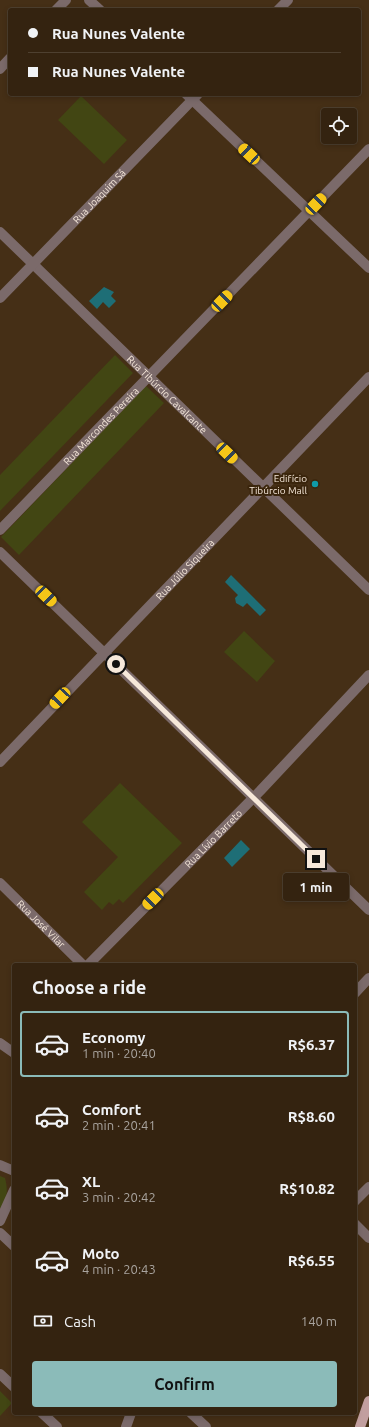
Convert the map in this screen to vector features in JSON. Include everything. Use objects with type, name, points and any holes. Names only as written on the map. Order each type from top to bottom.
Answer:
[{"type":"main road","points":[[360,1427],[369,1401]]},
{"type":"street","points":[[58,8],[66,0]]},
{"type":"street","points":[[89,0],[98,8]]},
{"type":"street","points":[[280,8],[288,0]]},
{"type":"street","points":[[0,69],[8,60]]},
{"type":"street","points":[[192,96],[369,268]]},
{"type":"street","name":"Rua Joaquim Sá","points":[[0,298],[192,96]]},
{"type":"street","name":"Rua Marcondes Pereira","points":[[0,530],[369,149]]},
{"type":"street","name":"Rua Tibúrcio Cavalcante","points":[[0,232],[369,590]]},
{"type":"street","name":"Rua Júlio Siqueira","points":[[0,762],[369,377]]},
{"type":"street","points":[[0,552],[369,910]]},
{"type":"street","name":"Rua Lívio Barreto","points":[[90,963],[254,798],[369,675]]},
{"type":"street","name":"Rua José Vilar","points":[[0,883],[81,963]]},
{"type":"street","points":[[357,991],[369,978]]},
{"type":"street","points":[[0,1043],[12,1049]]},
{"type":"street","points":[[0,1165],[12,1170]]},
{"type":"street","points":[[357,1199],[369,1187]]},
{"type":"street","points":[[0,1221],[12,1194]]},
{"type":"street","points":[[357,1226],[369,1238]]},
{"type":"street","points":[[0,1233],[12,1244]]},
{"type":"street","points":[[0,1374],[12,1385]]},
{"type":"street","points":[[44,1415],[57,1427]]},
{"type":"street","points":[[126,1427],[130,1415]]},
{"type":"street","points":[[193,1415],[206,1427]]},
{"type":"green space","points":[[81,96],[127,140],[104,164],[58,120]]},
{"type":"green space","points":[[115,355],[133,373],[0,511],[0,475]]},
{"type":"green space","points":[[146,386],[164,403],[19,555],[1,537]]},
{"type":"green space","points":[[244,631],[275,661],[257,682],[224,652]]},
{"type":"green space","points":[[120,783],[182,843],[123,903],[119,899],[113,905],[109,902],[102,910],[84,892],[118,857],[82,822]]},
{"type":"green space","points":[[0,1176],[5,1178],[7,1190],[5,1202],[0,1209]]},
{"type":"green space","points":[[0,1391],[12,1403],[0,1416]]},
{"type":"water","points":[[104,287],[114,292],[111,296],[116,301],[109,308],[103,302],[97,309],[89,301]]},
{"type":"water","points":[[231,575],[266,610],[260,616],[247,603],[243,607],[236,603],[235,598],[238,595],[225,582]]},
{"type":"water","points":[[241,840],[250,849],[232,867],[224,858]]},
{"type":"place","name":"Edifício Tibúrcio Mall","points":[[315,484]]},
{"type":"route","points":[[116,664],[316,859]]}]
